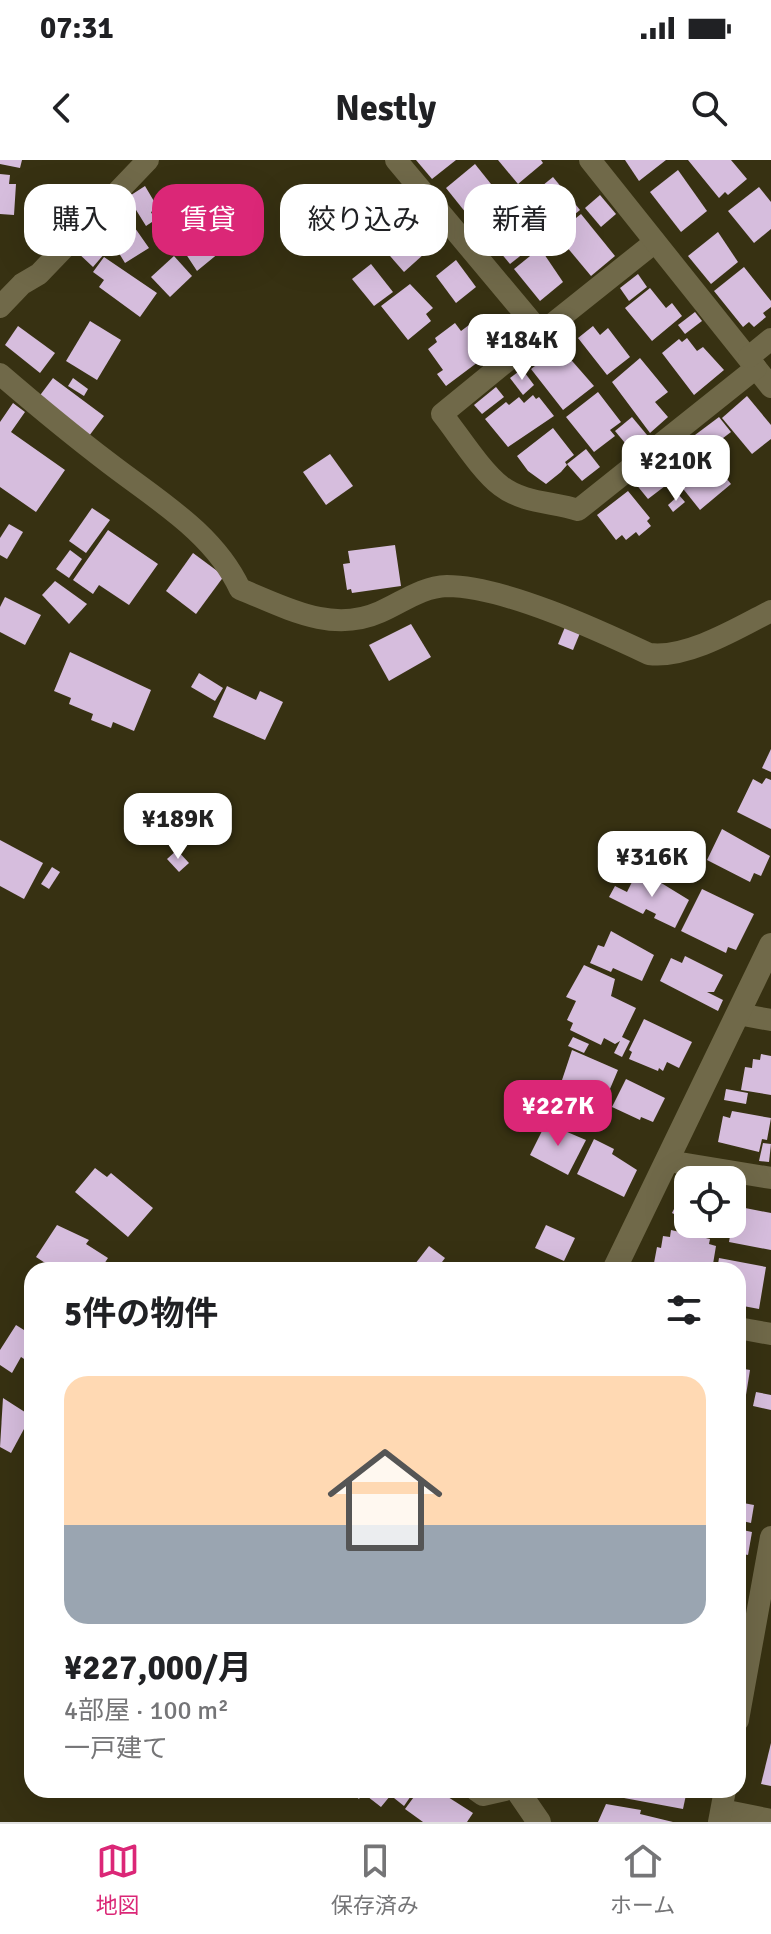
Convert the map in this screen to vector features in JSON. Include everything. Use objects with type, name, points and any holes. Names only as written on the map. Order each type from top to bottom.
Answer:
[{"type":"street","points":[[0,307],[22,284],[39,274],[148,160]]},
{"type":"street","points":[[396,160],[541,333]]},
{"type":"street","points":[[590,160],[771,387]]},
{"type":"street","points":[[655,242],[442,414],[501,486],[540,503],[556,502],[578,510],[752,362],[771,339]]},
{"type":"street","points":[[0,374],[36,408],[205,537],[232,571],[240,589],[311,617],[340,623],[360,619],[420,590],[452,586],[547,610],[660,656],[713,638],[771,611]]},
{"type":"street","points":[[618,1262],[771,945]]},
{"type":"street","points":[[738,1014],[771,1020]]},
{"type":"street","points":[[668,1161],[771,1178]]},
{"type":"street","points":[[746,1329],[771,1334]]},
{"type":"street","points":[[746,1676],[771,1537]]},
{"type":"street","points":[[522,1798],[539,1822]]},
{"type":"street","points":[[722,1807],[771,1820]]},
{"type":"building","points":[[0,160],[22,160],[20,168],[0,164]]},
{"type":"building","points":[[416,160],[456,160],[432,179]]},
{"type":"building","points":[[498,160],[541,160],[543,163],[518,184]]},
{"type":"building","points":[[625,160],[666,160],[639,181]]},
{"type":"building","points":[[688,160],[731,160],[747,179],[728,195],[725,192],[719,198]]},
{"type":"building","points":[[475,164],[491,184],[464,184],[464,210],[448,186]]},
{"type":"building","points":[[678,170],[707,211],[681,232],[650,192]]},
{"type":"building","points":[[0,174],[10,175],[9,184],[16,184],[14,215],[0,214]]},
{"type":"building","points":[[553,177],[559,184],[544,184]]},
{"type":"building","points":[[145,186],[152,198],[152,222],[146,226],[136,210],[136,192]]},
{"type":"building","points":[[759,187],[771,202],[771,229],[754,243],[728,211]]},
{"type":"building","points":[[600,195],[616,214],[601,227],[585,208]]},
{"type":"building","points":[[581,214],[615,256],[591,276],[574,256],[576,218]]},
{"type":"building","points":[[136,229],[149,248],[125,263],[121,256],[136,256]]},
{"type":"building","points":[[718,232],[738,262],[711,284],[688,256]]},
{"type":"building","points":[[81,256],[102,256],[93,267]]},
{"type":"building","points":[[174,256],[192,276],[170,297],[151,277]]},
{"type":"building","points":[[187,256],[215,256],[197,271]]},
{"type":"building","points":[[390,256],[422,256],[404,272]]},
{"type":"building","points":[[503,256],[520,256],[510,264]]},
{"type":"building","points":[[530,256],[545,256],[563,282],[540,301],[514,269]]},
{"type":"building","points":[[104,257],[157,293],[140,317],[99,287],[104,280],[93,272]]},
{"type":"building","points":[[456,260],[476,287],[456,303],[436,276]]},
{"type":"building","points":[[371,264],[393,292],[374,306],[352,279]]},
{"type":"building","points":[[744,267],[771,301],[771,307],[763,313],[766,317],[754,327],[749,322],[743,327],[714,291]]},
{"type":"building","points":[[638,274],[647,287],[629,301],[620,288]]},
{"type":"building","points":[[410,284],[433,308],[426,314],[431,321],[408,340],[381,306]]},
{"type":"building","points":[[650,288],[666,308],[672,303],[682,316],[652,341],[625,308]]},
{"type":"building","points":[[695,312],[702,321],[685,334],[678,325]]},
{"type":"building","points":[[90,321],[121,340],[97,380],[66,361]]},
{"type":"building","points":[[473,322],[494,350],[446,386],[437,374],[443,370],[428,349],[437,342],[435,338],[455,323],[461,331]]},
{"type":"building","points":[[18,326],[55,353],[40,373],[5,345]]},
{"type":"building","points":[[593,326],[600,335],[608,328],[630,357],[607,375],[578,338]]},
{"type":"building","points":[[687,338],[697,351],[703,347],[724,370],[694,395],[662,353],[679,339],[682,342]]},
{"type":"building","points":[[566,354],[594,386],[563,410],[531,369],[547,357],[553,364]]},
{"type":"building","points":[[640,358],[668,392],[655,402],[668,417],[650,433],[612,382]]},
{"type":"building","points":[[522,369],[534,385],[523,395],[510,378]]},
{"type":"building","points":[[53,378],[104,416],[89,436],[38,398]]},
{"type":"building","points":[[73,378],[88,389],[84,396],[68,386]]},
{"type":"building","points":[[496,387],[504,397],[482,414],[474,405]]},
{"type":"building","points":[[598,392],[621,422],[610,430],[615,436],[594,452],[566,417]]},
{"type":"building","points":[[533,395],[536,399],[539,397],[554,416],[508,447],[485,419],[506,402],[509,405],[519,397],[524,403]]},
{"type":"building","points":[[747,396],[771,425],[771,439],[752,454],[722,418]]},
{"type":"building","points":[[13,403],[25,412],[11,432],[65,470],[36,512],[0,487],[0,422]]},
{"type":"building","points":[[632,417],[647,435],[630,449],[615,431]]},
{"type":"building","points":[[719,417],[731,432],[706,451],[695,435]]},
{"type":"building","points":[[553,428],[574,455],[565,462],[567,465],[561,472],[546,484],[528,471],[517,456]]},
{"type":"building","points":[[696,441],[731,484],[700,510],[665,466]]},
{"type":"building","points":[[586,449],[600,467],[582,481],[567,464]]},
{"type":"building","points":[[330,454],[353,486],[326,505],[303,472]]},
{"type":"building","points":[[657,466],[669,483],[648,499],[635,483]]},
{"type":"building","points":[[628,491],[650,518],[647,521],[651,526],[639,536],[636,532],[626,540],[622,535],[616,540],[597,515]]},
{"type":"building","points":[[679,495],[685,502],[673,512],[668,505]]},
{"type":"building","points":[[92,508],[110,520],[86,553],[69,541]]},
{"type":"building","points":[[9,524],[23,532],[7,559],[0,555],[0,538]]},
{"type":"building","points":[[108,530],[158,564],[129,605],[99,585],[93,594],[73,580]]},
{"type":"building","points":[[395,545],[401,586],[352,593],[351,589],[347,590],[343,564],[350,563],[348,551]]},
{"type":"building","points":[[70,550],[82,559],[69,578],[56,569]]},
{"type":"building","points":[[193,553],[224,576],[196,614],[166,591]]},
{"type":"building","points":[[55,581],[87,604],[69,624],[42,595]]},
{"type":"building","points":[[5,597],[41,615],[25,645],[0,632],[0,607]]},
{"type":"building","points":[[411,624],[431,657],[389,681],[369,645]]},
{"type":"building","points":[[565,627],[580,633],[573,650],[558,644]]},
{"type":"building","points":[[70,652],[151,690],[134,731],[113,722],[111,728],[91,720],[93,714],[69,704],[71,698],[54,691]]},
{"type":"building","points":[[199,673],[223,688],[215,701],[191,687]]},
{"type":"building","points":[[227,686],[256,700],[260,691],[283,702],[265,740],[213,717]]},
{"type":"building","points":[[771,749],[771,772],[762,768]]},
{"type":"building","points":[[766,778],[771,780],[771,829],[737,812],[753,779],[762,784]]},
{"type":"building","points":[[722,829],[770,856],[761,876],[754,873],[750,882],[707,860]]},
{"type":"building","points":[[0,840],[43,863],[24,899],[0,886]]},
{"type":"building","points":[[177,850],[189,863],[179,872],[167,859]]},
{"type":"building","points":[[675,853],[698,865],[692,875],[670,863]]},
{"type":"building","points":[[52,867],[60,872],[49,889],[41,884]]},
{"type":"building","points":[[645,873],[689,900],[675,928],[654,918],[656,914],[646,909],[643,914],[609,897],[615,886],[627,892],[636,874],[642,878]]},
{"type":"building","points":[[702,889],[754,914],[736,950],[728,947],[726,953],[681,931]]},
{"type":"building","points":[[611,931],[654,955],[642,981],[613,968],[611,972],[590,963],[598,945],[604,947]]},
{"type":"building","points":[[685,956],[723,975],[714,992],[707,992],[723,1000],[718,1011],[660,981],[671,958],[682,963]]},
{"type":"building","points":[[584,965],[615,979],[611,996],[636,1008],[622,1037],[630,1041],[622,1057],[614,1053],[620,1041],[615,1044],[604,1038],[601,1045],[570,1030],[573,1023],[567,1020],[576,1001],[566,997]]},
{"type":"building","points":[[644,1019],[692,1042],[679,1068],[667,1062],[663,1071],[659,1068],[658,1071],[629,1059],[632,1052],[629,1050]]},
{"type":"building","points":[[573,1037],[589,1044],[584,1053],[568,1046]]},
{"type":"building","points":[[572,1050],[618,1070],[601,1110],[565,1093],[567,1089],[560,1086]]},
{"type":"building","points":[[761,1054],[771,1056],[771,1095],[741,1090],[745,1067],[752,1068],[753,1059],[760,1060]]},
{"type":"building","points":[[626,1079],[665,1098],[653,1122],[641,1117],[640,1120],[612,1107]]},
{"type":"building","points":[[536,1088],[566,1101],[555,1122],[533,1111],[535,1107],[528,1104]]},
{"type":"building","points":[[726,1089],[748,1093],[746,1104],[724,1100]]},
{"type":"building","points":[[732,1111],[771,1118],[767,1140],[762,1139],[759,1152],[718,1142],[723,1116],[730,1118]]},
{"type":"building","points":[[546,1123],[586,1140],[568,1175],[530,1155]]},
{"type":"building","points":[[594,1139],[614,1149],[612,1154],[637,1170],[624,1197],[577,1174]]},
{"type":"building","points":[[763,1143],[771,1144],[769,1162],[759,1161]]},
{"type":"building","points":[[95,1168],[107,1177],[111,1173],[153,1208],[128,1237],[75,1192]]},
{"type":"building","points":[[746,1208],[771,1213],[771,1250],[729,1242],[730,1238],[746,1238]]},
{"type":"building","points":[[57,1225],[89,1240],[86,1244],[108,1258],[105,1262],[44,1262],[36,1257]]},
{"type":"building","points":[[546,1225],[575,1238],[564,1261],[535,1248]]},
{"type":"building","points":[[671,1230],[674,1231],[674,1238],[710,1239],[709,1244],[716,1246],[713,1262],[654,1262],[663,1236],[670,1237]]},
{"type":"building","points":[[429,1246],[445,1258],[442,1262],[417,1262]]},
{"type":"building","points":[[719,1258],[740,1262],[718,1262]]},
{"type":"building","points":[[746,1263],[766,1267],[759,1309],[746,1307]]},
{"type":"building","points":[[16,1325],[24,1330],[24,1359],[21,1357],[12,1373],[0,1365],[0,1350]]},
{"type":"building","points":[[746,1369],[750,1370],[746,1395]]},
{"type":"building","points":[[756,1392],[771,1395],[771,1410],[753,1406]]},
{"type":"building","points":[[3,1398],[24,1412],[24,1429],[11,1453],[0,1447]]},
{"type":"building","points":[[746,1504],[754,1505],[751,1523],[746,1522]]},
{"type":"building","points":[[746,1531],[752,1532],[746,1555]]},
{"type":"building","points":[[771,1743],[771,1786],[761,1784]]},
{"type":"building","points":[[369,1798],[388,1798],[381,1807]]},
{"type":"building","points":[[394,1798],[410,1798],[404,1806]]},
{"type":"building","points":[[413,1798],[450,1798],[473,1813],[467,1822],[423,1822],[405,1809]]},
{"type":"building","points":[[624,1798],[685,1798],[683,1809]]},
{"type":"building","points":[[606,1804],[641,1810],[640,1814],[673,1822],[598,1822]]}]
